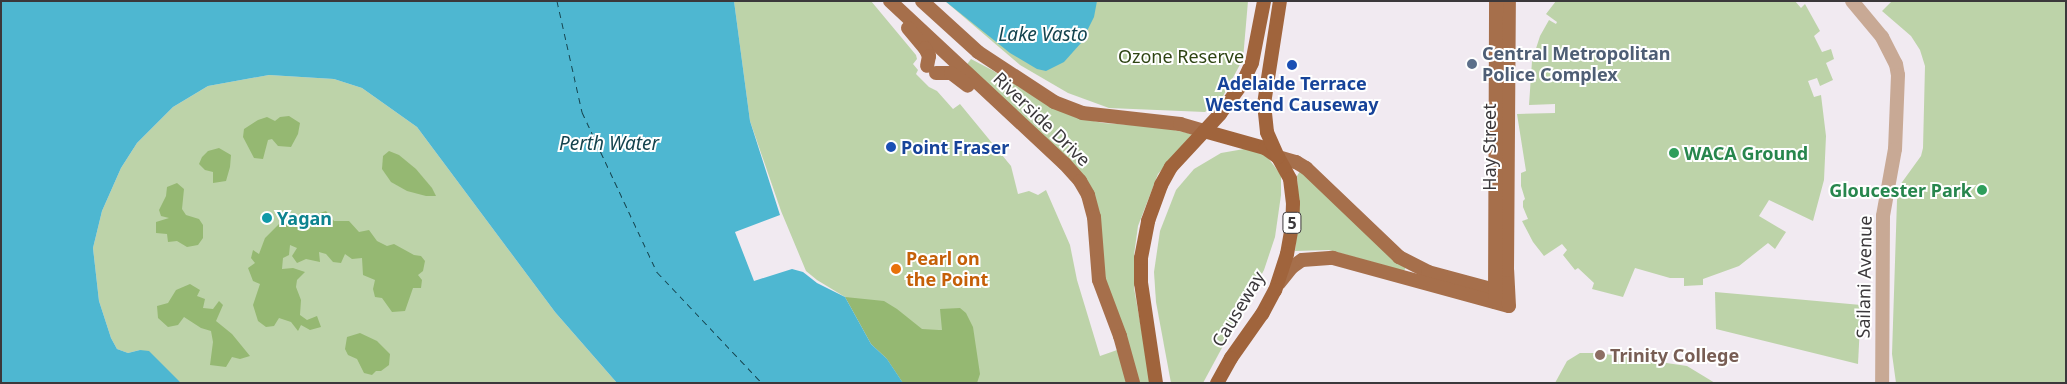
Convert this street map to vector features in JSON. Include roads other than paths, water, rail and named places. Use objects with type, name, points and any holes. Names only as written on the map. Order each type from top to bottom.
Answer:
[{"type":"highway","points":[[1156,383],[1141,283],[1141,258],[1148,221],[1158,192],[1171,167],[1233,96],[1252,63],[1264,1]]},
{"type":"highway","name":"Causeway","points":[[1217,383],[1231,358],[1262,314],[1275,290],[1287,254],[1293,215],[1290,179],[1267,132],[1264,104],[1280,1]]},
{"type":"highway","points":[[1204,131],[1265,148],[1278,157]]},
{"type":"main road","name":"Riverside Drive","points":[[922,1],[978,52],[1054,102],[1082,114],[1180,124],[1204,131]]},
{"type":"main road","name":"Hay Street","points":[[1496,1],[1499,296]]},
{"type":"main road","name":"Hay Street","points":[[1499,296],[1509,1]]},
{"type":"main road","name":"Riverside Drive","points":[[891,3],[903,12],[1073,171],[1088,195],[1094,217],[1099,280],[1120,336],[1133,383]]},
{"type":"main road","points":[[891,3],[898,16],[925,48],[932,70],[957,76],[1009,122],[1024,126]]},
{"type":"main road","points":[[1278,157],[1296,162],[1306,168],[1398,257],[1428,272],[1499,296]]},
{"type":"main road","points":[[1275,290],[1284,275],[1302,260],[1333,258],[1499,296]]},
{"type":"street","name":"Sailani Avenue","points":[[1852,1],[1876,28],[1896,64],[1899,95],[1895,149],[1883,216],[1882,383]]},
{"type":"water","name":"Perth Water","points":[[1,1],[734,1],[750,121],[780,215],[735,232],[754,281],[792,269],[803,272],[817,283],[845,297],[871,344],[887,359],[903,383],[617,383],[555,312],[417,127],[362,88],[334,79],[269,75],[208,86],[173,107],[137,143],[121,168],[102,211],[93,248],[99,301],[111,338],[117,349],[128,353],[140,350],[149,351],[181,383],[1,383]]},
{"type":"water","name":"Lake Vasto","points":[[945,1],[1097,1],[1094,17],[1081,43],[1064,62],[1046,71],[1037,69],[1010,53]]},
{"type":"place","name":"Central Metropolitan Police Complex","points":[[1472,64]]},
{"type":"place","name":"Adelaide Terrace Westend Causeway","points":[[1292,65]]},
{"type":"place","name":"Point Fraser","points":[[891,147]]},
{"type":"place","name":"WACA Ground","points":[[1674,153]]},
{"type":"place","name":"Gloucester Park","points":[[1982,190]]},
{"type":"place","name":"Yagan","points":[[267,218]]},
{"type":"place","name":"Pearl on the Point","points":[[896,269]]},
{"type":"place","name":"Trinity College","points":[[1600,355]]},
{"type":"park label","name":"Ozone Reserve","points":[[1181,56]]}]
